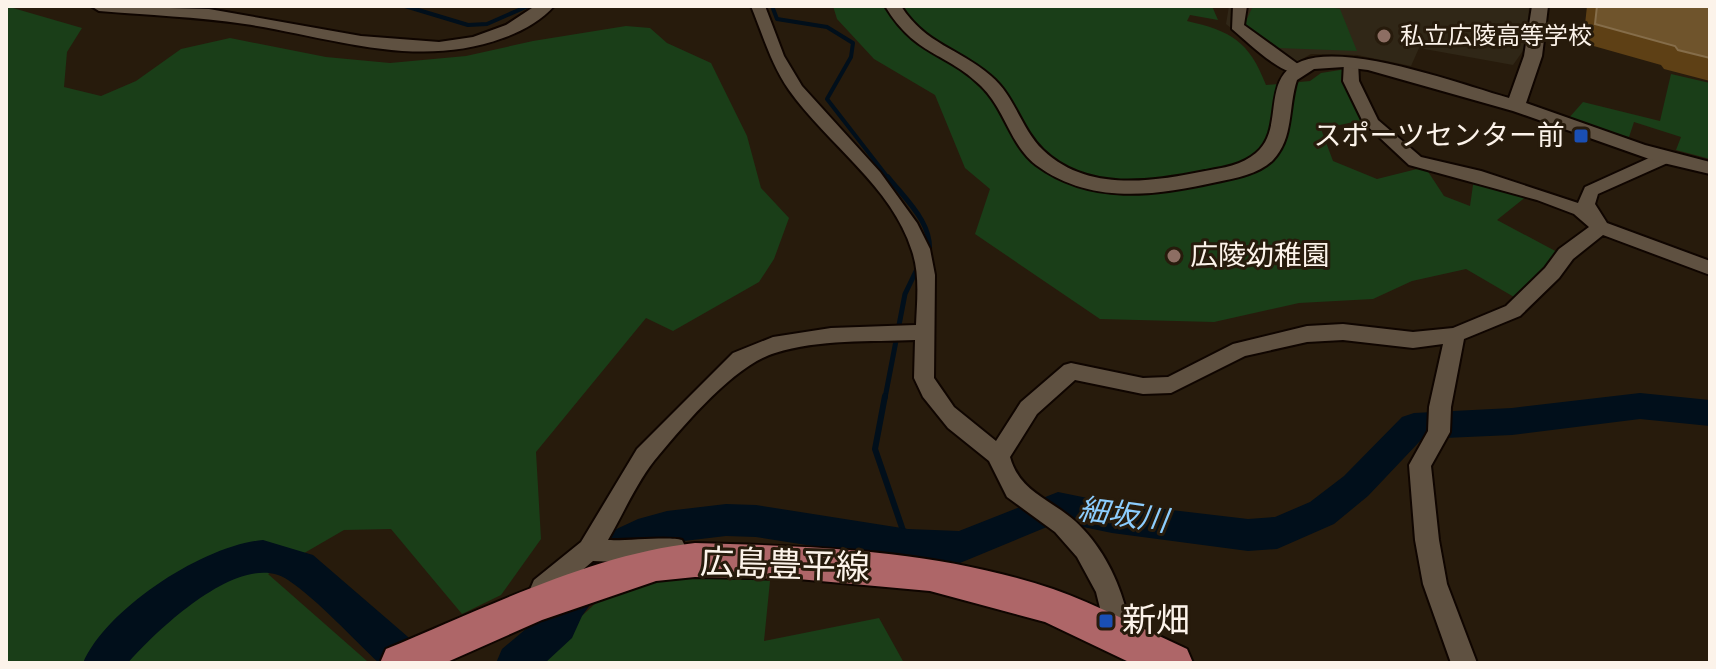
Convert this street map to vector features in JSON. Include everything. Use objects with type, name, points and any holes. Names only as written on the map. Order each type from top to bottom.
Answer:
[{"type":"main road","name":"広島豊平線","points":[[408,659],[545,602],[591,568],[695,560],[798,562],[930,574],[1051,606],[1173,663]]},
{"type":"street","points":[[99,6],[245,19],[365,43],[420,49],[476,41],[502,33],[546,6]]},
{"type":"street","points":[[758,6],[780,63],[809,102],[886,190],[922,252],[926,278],[924,378],[930,392],[949,418],[999,456]]},
{"type":"street","points":[[893,6],[910,33],[984,78],[1000,95],[1017,132],[1041,160],[1061,172],[1113,188],[1161,188],[1243,169],[1258,161],[1271,148],[1279,129],[1283,88],[1289,76],[1312,63],[1373,65],[1516,106],[1666,157],[1710,168]]},
{"type":"street","points":[[1240,6],[1237,26],[1297,70]]},
{"type":"street","points":[[1516,106],[1533,56],[1540,6]]},
{"type":"street","points":[[1351,62],[1351,81],[1371,122],[1415,161],[1543,196],[1580,210],[1601,227],[1710,268]]},
{"type":"street","points":[[1601,227],[1586,204],[1591,191],[1666,157]]},
{"type":"street","points":[[1119,639],[1117,616],[1104,576],[1065,526],[1011,488],[1002,477],[999,456],[1029,408],[1071,371],[1143,386],[1171,385],[1240,349],[1307,334],[1343,332],[1413,340],[1455,335],[1513,311],[1552,273],[1566,254],[1601,227]]},
{"type":"street","points":[[591,568],[645,456],[718,378],[740,359],[773,345],[831,336],[923,332]]},
{"type":"street","points":[[1455,335],[1440,407],[1439,432],[1420,465],[1427,540],[1435,584],[1464,663]]},
{"type":"shaded area","name":"私立広陵高等学校","points":[[1229,6],[1529,6],[1527,45],[1513,65],[1419,48],[1411,66],[1357,55],[1311,54],[1283,70],[1226,24]]},
{"type":"green space","points":[[6,6],[82,28],[67,52],[64,87],[101,96],[136,81],[181,49],[230,38],[326,57],[390,63],[466,56],[626,26],[650,28],[667,43],[711,63],[747,136],[761,188],[789,218],[774,259],[759,282],[673,331],[646,318],[536,452],[541,539],[501,595],[462,614],[391,529],[344,530],[268,574],[367,661],[6,663]]},
{"type":"green space","points":[[833,6],[1212,6],[1218,20],[1190,15],[1187,21],[1216,29],[1237,40],[1253,58],[1266,85],[1310,81],[1321,73],[1346,69],[1363,120],[1321,129],[1333,161],[1377,179],[1425,167],[1444,196],[1470,206],[1474,178],[1527,196],[1497,220],[1559,253],[1534,284],[1514,297],[1466,269],[1412,281],[1373,299],[1299,303],[1214,322],[1100,319],[975,234],[990,189],[965,168],[935,95],[874,59],[837,19]]},
{"type":"green space","points":[[1253,6],[1324,6],[1340,9],[1357,51],[1278,48],[1244,25]]},
{"type":"green space","points":[[1671,74],[1710,83],[1710,159],[1676,150],[1681,137],[1634,122],[1629,137],[1568,119],[1583,102],[1660,121]]},
{"type":"green space","points":[[689,572],[770,581],[764,641],[879,618],[904,663],[531,663],[612,588]]},
{"type":"building","points":[[1597,6],[1710,6],[1710,58],[1595,24]]},
{"type":"waterway","points":[[405,6],[468,25],[487,24],[528,6]]},
{"type":"waterway","points":[[772,6],[777,19],[827,27],[853,43],[851,57],[827,99],[889,179]]},
{"type":"waterway","points":[[888,177],[923,223],[929,255]]},
{"type":"waterway","points":[[885,398],[905,294],[919,265]]},
{"type":"waterway","points":[[885,396],[875,449],[908,545]]},
{"type":"waterway","name":"細坂川","points":[[516,663],[559,625],[569,604],[608,551],[638,535],[667,527],[726,520],[756,521],[908,545],[960,547],[1058,507],[1112,518],[1248,535],[1277,533],[1322,513],[1356,486],[1414,426],[1512,422],[1640,406],[1687,408],[1710,413]]},
{"type":"waterway","name":"細坂川","points":[[103,663],[134,629],[172,597],[215,571],[258,557],[279,559],[300,567],[408,663]]},
{"type":"place","name":"私立広陵高等学校","points":[[1384,36]]},
{"type":"place","name":"スポーツセンター前","points":[[1581,136]]},
{"type":"place","name":"広陵幼稚園","points":[[1174,256]]},
{"type":"place","name":"新畑","points":[[1106,621]]}]
